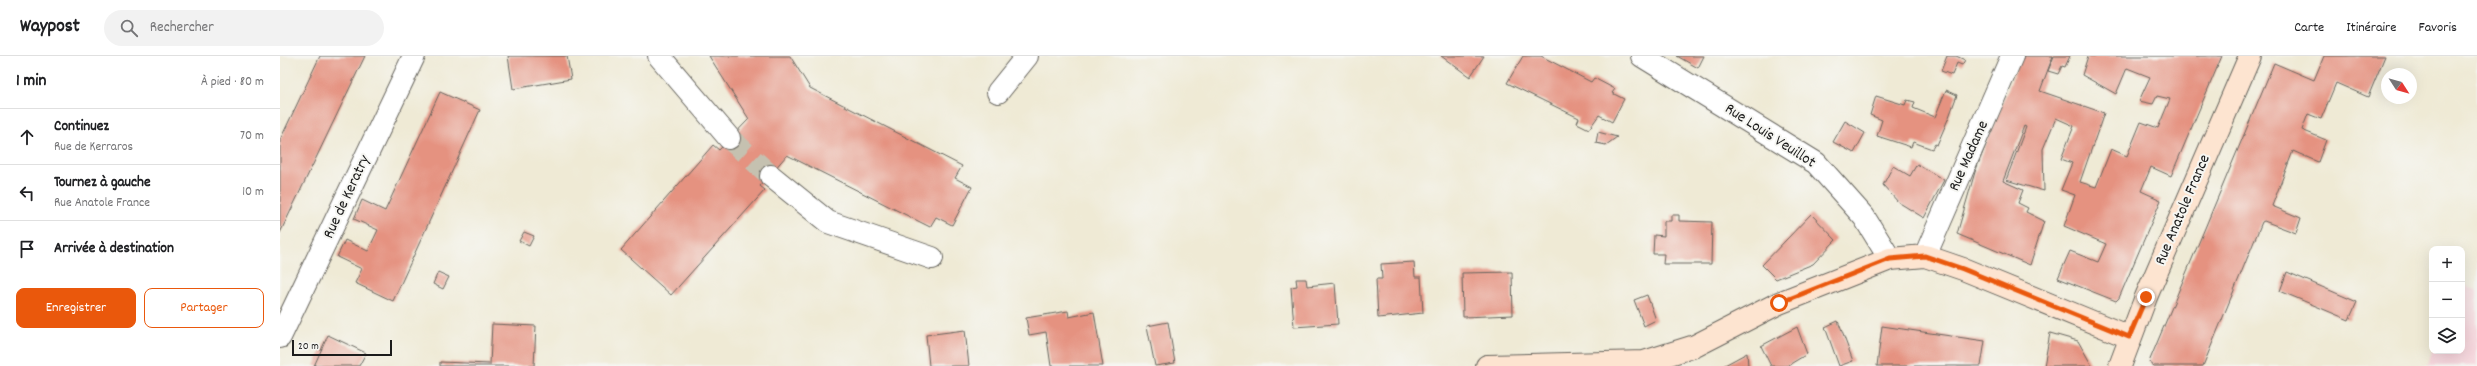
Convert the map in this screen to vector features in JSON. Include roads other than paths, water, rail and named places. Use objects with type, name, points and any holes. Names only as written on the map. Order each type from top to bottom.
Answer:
[{"type":"street","name":"Rue de Keratry","points":[[280,337],[414,56]]},
{"type":"street","points":[[659,56],[728,138]]},
{"type":"street","points":[[998,92],[1027,56]]},
{"type":"street","name":"Rue Louis Veuillot","points":[[1642,56],[1816,163],[1864,217],[1890,259]]},
{"type":"street","name":"Rue Madame","points":[[1925,256],[2012,56]]},
{"type":"street","name":"Rue Anatole France","points":[[2120,366],[2129,337],[2250,56]]},
{"type":"street","points":[[771,176],[828,222],[932,258]]},
{"type":"street","points":[[1487,366],[1644,362],[1695,346],[1779,303],[1890,259],[1925,256],[1963,269],[2129,337]]},
{"type":"tunnel","points":[[729,138],[771,176]]}]
